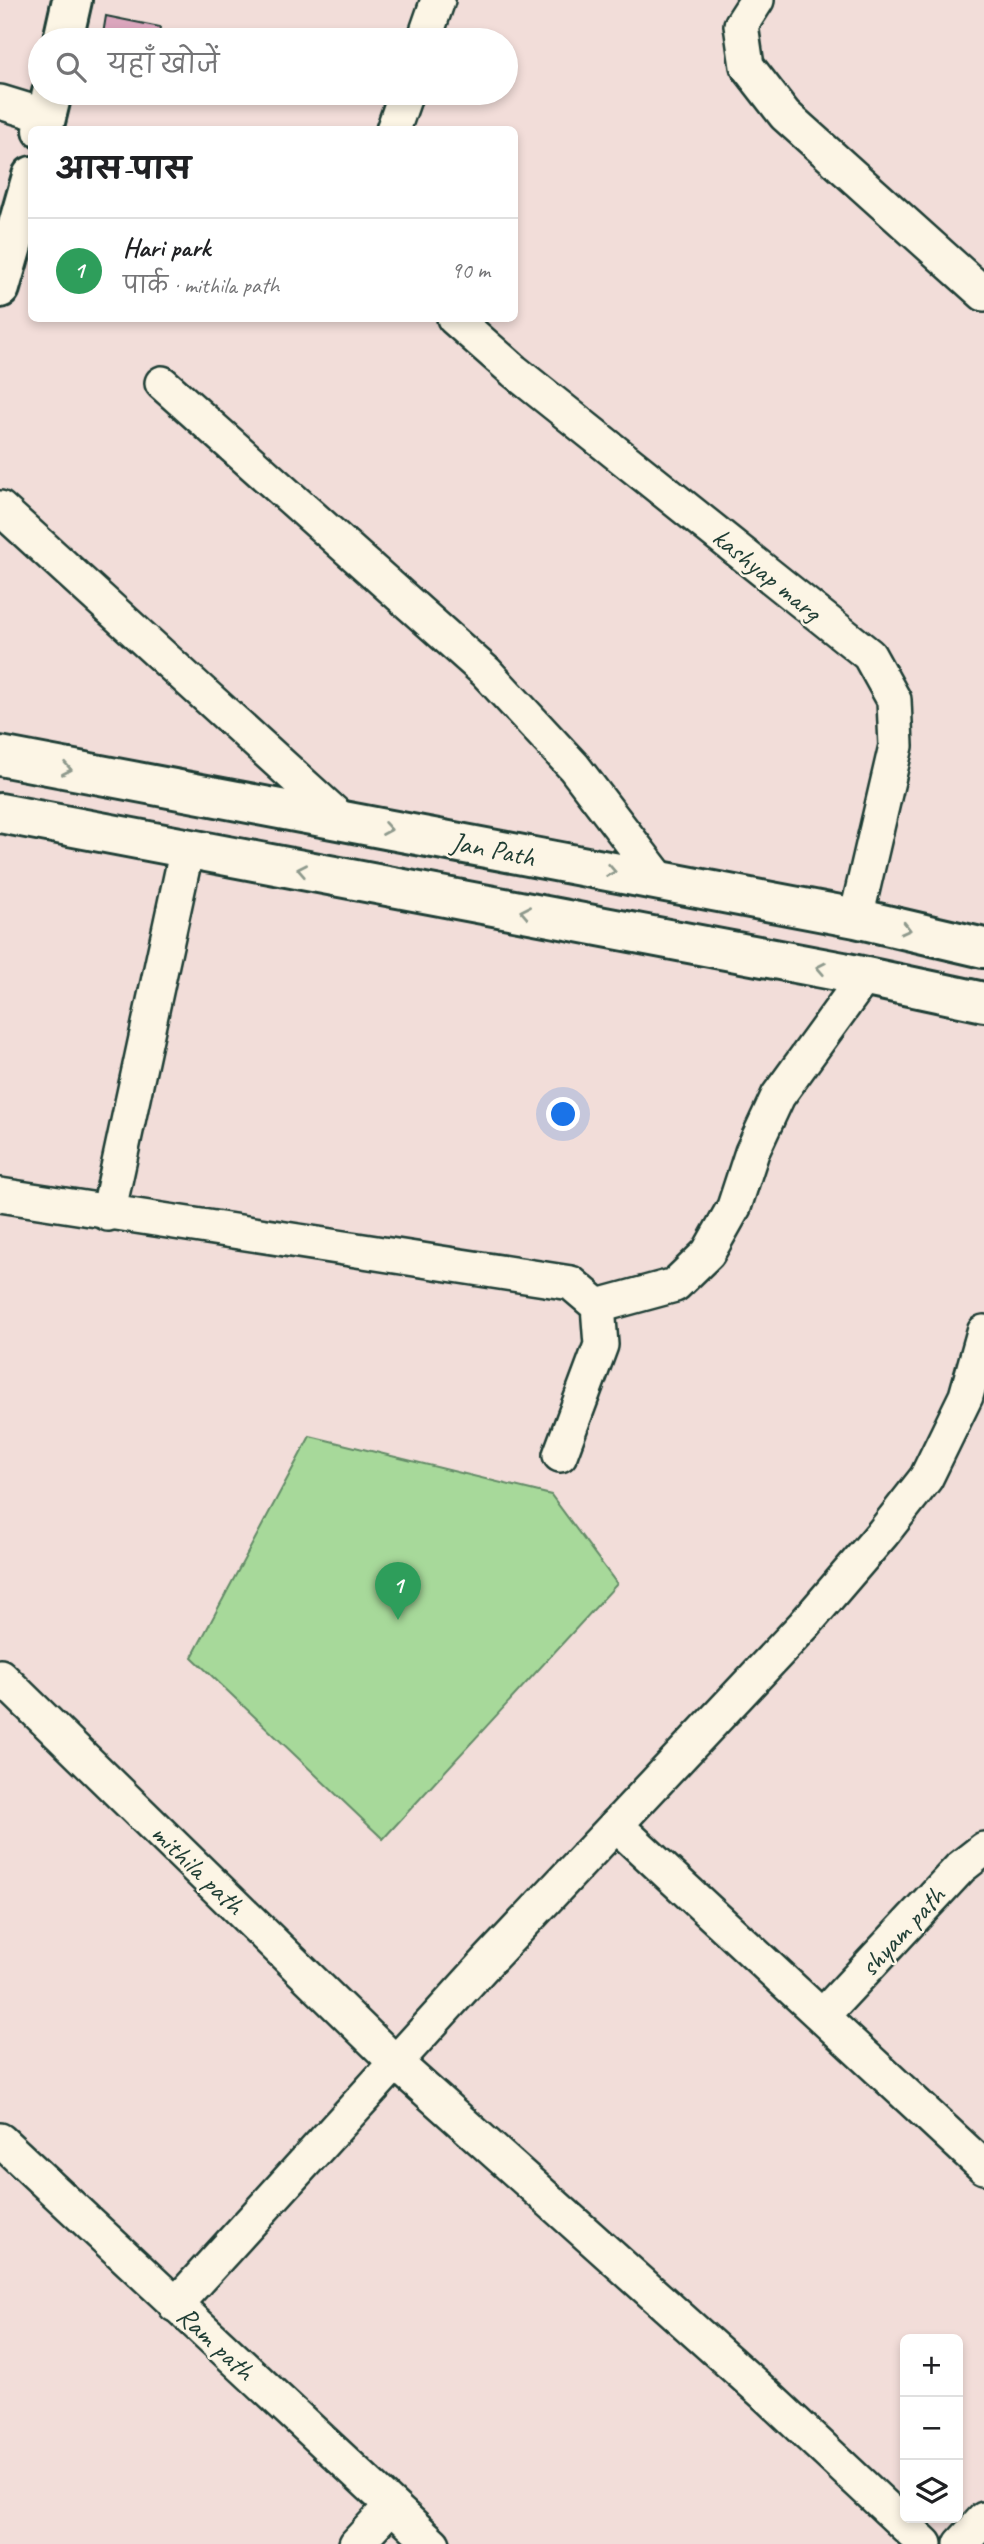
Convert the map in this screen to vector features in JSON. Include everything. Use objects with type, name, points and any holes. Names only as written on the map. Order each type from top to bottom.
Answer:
[{"type":"street","points":[[66,28],[72,0]]},
{"type":"street","points":[[428,28],[438,0]]},
{"type":"street","points":[[757,0],[741,25],[747,66],[785,115],[984,294]]},
{"type":"street","points":[[0,102],[47,113]]},
{"type":"street","points":[[394,126],[402,105]]},
{"type":"street","points":[[0,288],[28,190]]},
{"type":"street","name":"kashyap marg","points":[[459,322],[514,371],[869,655],[894,700],[896,746],[856,918]]},
{"type":"street","points":[[162,383],[486,672],[574,767],[661,881]]},
{"type":"street","points":[[0,508],[343,821]]},
{"type":"street","name":"Jan Path","points":[[0,757],[856,918],[984,948]]},
{"type":"street","name":"Jan Path","points":[[0,813],[865,976],[984,1002]]},
{"type":"street","points":[[108,1214],[187,848]]},
{"type":"street","points":[[598,1306],[675,1285],[708,1253],[734,1207],[752,1152],[778,1096],[865,976]]},
{"type":"street","points":[[0,1195],[108,1214],[572,1283],[598,1306],[601,1345],[560,1455]]},
{"type":"street","points":[[175,2305],[616,1825],[804,1625],[926,1478],[966,1396],[984,1332]]},
{"type":"street","name":"mithila path","points":[[0,1676],[396,2063],[766,2395],[925,2544]]},
{"type":"street","points":[[616,1825],[984,2167]]},
{"type":"street","name":"shyam path","points":[[823,2015],[961,1867],[984,1849]]},
{"type":"street","name":"Ram path","points":[[0,2140],[433,2544]]},
{"type":"street","points":[[356,2544],[391,2505]]},
{"type":"street","points":[[961,2544],[984,2519]]},
{"type":"green space","points":[[310,1436],[551,1495],[617,1584],[383,1839],[192,1657]]},
{"type":"building","points":[[106,16],[160,27],[160,28],[104,28]]},
{"type":"place","name":"Hari park","points":[[398,1620]]}]
